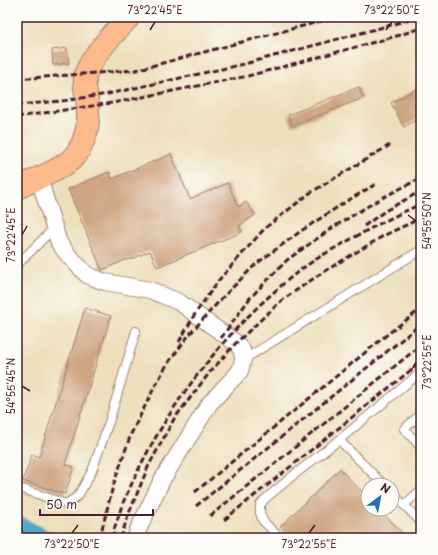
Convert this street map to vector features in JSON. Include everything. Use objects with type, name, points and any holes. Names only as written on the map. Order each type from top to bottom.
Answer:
[{"type":"main road","points":[[17,188],[59,168],[72,159],[82,144],[88,128],[88,109],[85,85],[86,73],[93,60],[105,44],[129,17]]},
{"type":"street","points":[[39,178],[59,243],[68,256],[86,275],[105,282],[150,290],[179,302],[236,343],[242,350],[243,360],[240,371],[210,403],[162,480],[138,530],[136,538]]},
{"type":"lane","points":[[17,265],[54,228]]},
{"type":"lane","points":[[243,360],[421,250]]},
{"type":"lane","points":[[17,486],[66,504],[78,496],[92,471],[136,331]]},
{"type":"lane","points":[[280,538],[263,521],[260,513],[260,505],[265,498],[339,440],[421,372]]},
{"type":"lane","points":[[421,414],[404,429],[421,447]]},
{"type":"lane","points":[[339,440],[376,477]]},
{"type":"lane","points":[[404,505],[421,490]]},
{"type":"lane","points":[[400,501],[421,522]]},
{"type":"water","points":[[17,515],[56,535],[57,538],[17,538]]},
{"type":"building","points":[[67,48],[69,63],[53,65],[52,50]]},
{"type":"building","points":[[421,86],[421,117],[404,127],[391,103]]},
{"type":"building","points":[[359,87],[363,98],[292,126],[288,115]]},
{"type":"building","points":[[171,154],[190,199],[228,183],[238,207],[246,202],[255,215],[239,226],[242,232],[157,267],[150,251],[102,270],[68,189],[109,172],[112,179]]},
{"type":"building","points":[[85,308],[111,316],[65,464],[74,467],[65,494],[23,481],[32,454],[39,457]]},
{"type":"building","points":[[340,469],[360,490],[360,517],[387,517],[407,538],[291,538],[280,527]]},
{"type":"railway","points":[[17,79],[136,70],[337,17]]},
{"type":"railway","points":[[17,105],[62,101],[108,94],[244,64],[416,17]]},
{"type":"railway","points":[[17,117],[112,103],[248,76],[397,36],[421,28]]},
{"type":"railway","points":[[179,342],[195,314],[218,281],[265,228],[310,193],[390,145]]},
{"type":"railway","points":[[221,338],[250,298],[287,260],[332,228],[378,200],[421,178]]},
{"type":"railway","points":[[100,538],[113,486],[131,434],[168,363],[189,335],[221,299],[256,264],[301,231],[376,184]]},
{"type":"railway","points":[[364,226],[385,211],[421,191]]},
{"type":"railway","points":[[112,538],[123,502],[148,451],[165,422],[204,366],[249,315],[305,266],[361,234],[421,204]]},
{"type":"railway","points":[[121,538],[127,518],[148,467],[174,419],[210,372],[236,343],[281,301],[320,274],[385,235],[421,218]]},
{"type":"railway","points":[[195,492],[389,333],[421,309]]},
{"type":"railway","points":[[196,506],[421,324]]},
{"type":"railway","points":[[210,516],[421,345]]},
{"type":"railway","points":[[224,520],[421,362]]}]
